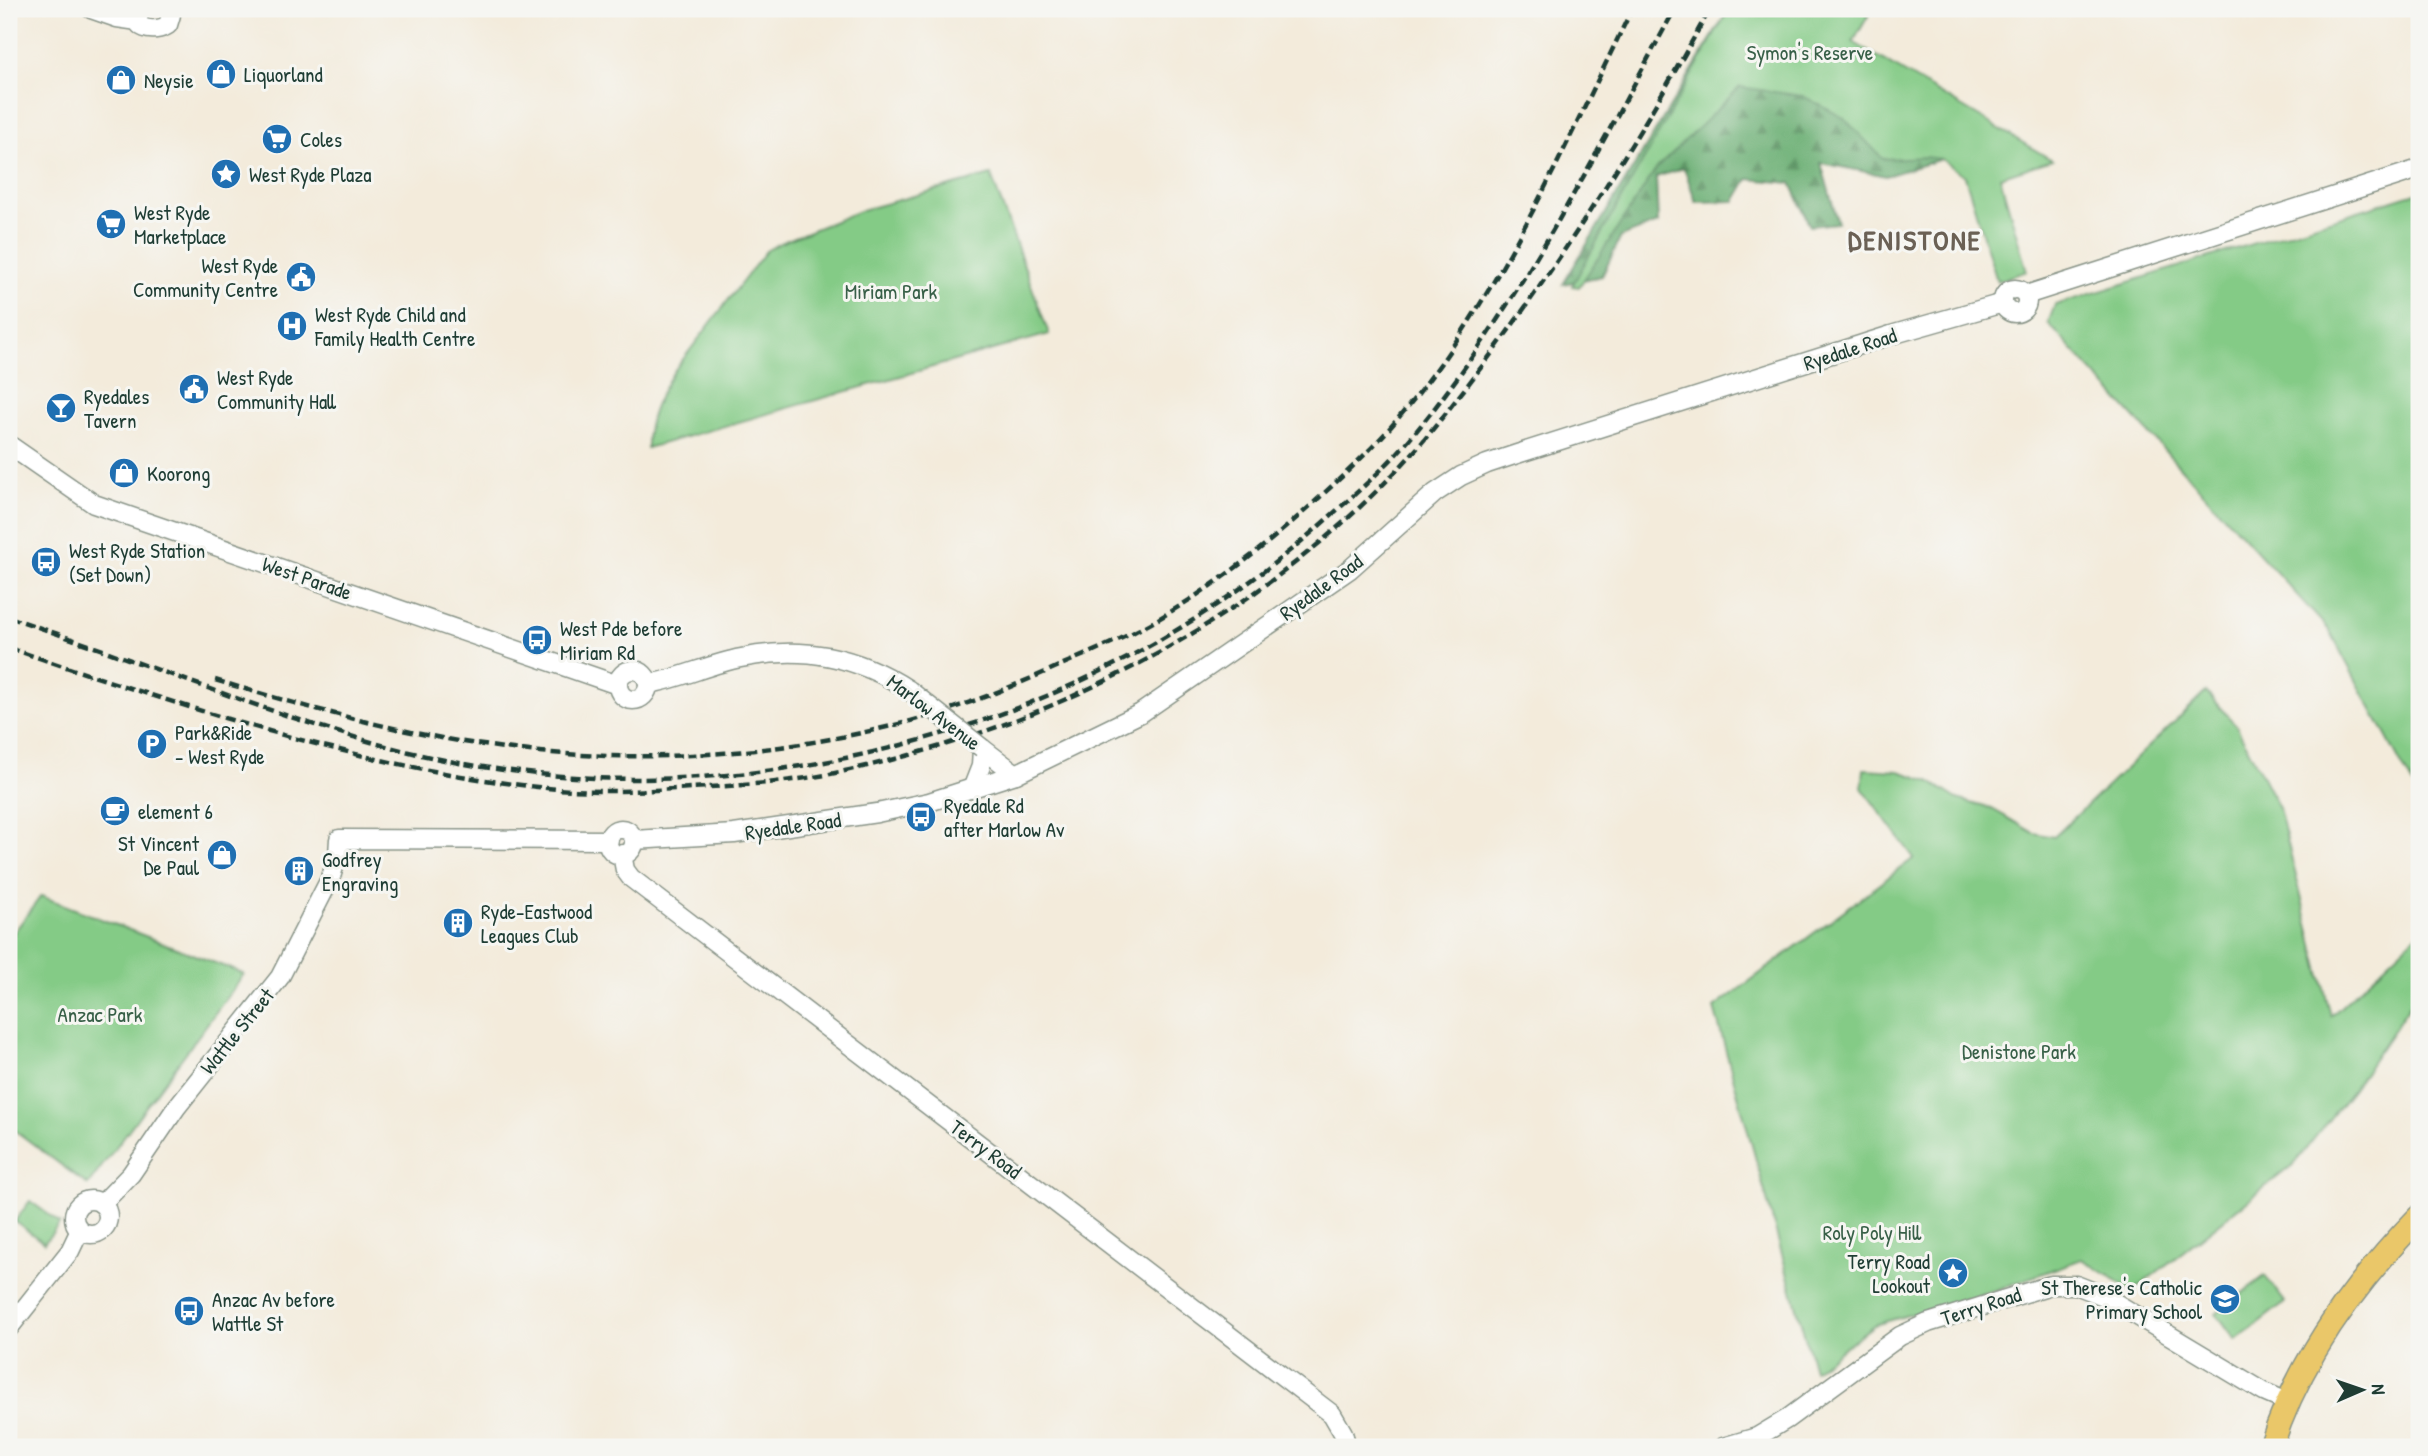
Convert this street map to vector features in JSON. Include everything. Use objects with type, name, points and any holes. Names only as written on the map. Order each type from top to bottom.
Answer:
[{"type":"main road","points":[[2271,1447],[2287,1402],[2318,1345],[2377,1262],[2419,1217]]},
{"type":"street","points":[[92,9],[117,18],[140,15],[142,27],[148,30],[162,28],[169,23],[175,11]]},
{"type":"street","name":"Ryedale Road","points":[[634,840],[734,834],[825,822],[929,802],[1016,774],[1140,713],[1350,569],[1435,493],[1461,476],[1517,454],[1891,335],[2003,303],[2007,310],[2019,312],[2027,304],[2026,295],[2419,169]]},
{"type":"street","name":"West Parade","points":[[9,445],[94,504],[618,685],[625,698],[635,700],[644,695],[648,684]]},
{"type":"street","name":"Marlow Avenue","points":[[648,684],[664,682],[741,657],[805,652],[857,663],[881,673],[909,690],[1016,774]]},
{"type":"street","points":[[972,789],[981,766],[982,748]]},
{"type":"street","points":[[623,829],[631,833],[634,840],[632,848],[622,855],[612,850],[608,840],[615,830],[623,829]]},
{"type":"street","name":"Wattle Street","points":[[9,1328],[70,1251],[80,1230],[95,1234],[105,1228],[108,1215],[102,1204],[131,1174],[176,1108],[280,977],[331,877],[338,854],[339,839],[608,840]]},
{"type":"street","name":"Terry Road","points":[[622,855],[625,870],[631,878],[1332,1414],[1343,1433],[1347,1447]]},
{"type":"street","name":"Terry Road","points":[[1723,1447],[1757,1437],[1787,1419],[1900,1336],[1935,1321],[2059,1284],[2076,1285],[2094,1291],[2264,1392],[2287,1402]]},
{"type":"green space","points":[[1729,9],[1872,9],[1853,42],[1942,159],[1886,176],[1821,163],[1838,223],[1810,226],[1791,183],[1748,179],[1735,201],[1696,202],[1684,168],[1656,177],[1658,223],[1621,237],[1602,276],[1563,284]]},
{"type":"green space","name":"Symon's Reserve","points":[[1729,9],[1872,9],[1853,42],[2052,160],[2000,177],[2027,271],[1997,281],[1965,176],[1941,159],[1883,159],[1844,118],[1803,96],[1740,87],[1657,168],[1579,287],[1572,286]]},
{"type":"green space","name":"Miriam Park","points":[[991,175],[1049,334],[647,448],[651,417],[668,380],[766,251],[862,210]]},
{"type":"green space","points":[[2419,192],[2419,797],[2329,630],[2048,323],[2055,305]]},
{"type":"green space","name":"Denistone Park","points":[[2206,692],[2236,725],[2279,808],[2331,1016],[2419,933],[2419,992],[2353,1089],[2294,1164],[2133,1291],[2082,1259],[1996,1290],[1874,1325],[1814,1370],[1714,1008],[1914,858],[1862,788],[1864,769],[1899,771],[1929,781],[1957,799],[1992,809],[2034,833],[2054,837]]},
{"type":"green space","name":"Anzac Park","points":[[41,896],[244,974],[88,1185],[9,1126],[9,939]]},
{"type":"green space","points":[[30,1201],[60,1223],[44,1243],[15,1221]]},
{"type":"green space","points":[[2265,1276],[2285,1302],[2236,1340],[2216,1313]]},
{"type":"railway","points":[[215,680],[382,726],[509,749],[595,756],[681,755],[768,749],[895,725],[980,699],[1114,642],[1186,602],[1246,560],[1368,452],[1395,422],[1432,375],[1497,275],[1554,170],[1632,9]]},
{"type":"railway","points":[[9,617],[354,737],[454,762],[569,777],[684,778],[800,766],[914,742],[1024,705],[1129,657],[1228,597],[1319,526],[1392,459],[1452,384],[1522,281],[1675,9]]},
{"type":"railway","points":[[9,648],[208,713],[342,751],[478,779],[565,790],[655,790],[808,778],[908,756],[990,730],[1071,697],[1149,658],[1223,614],[1294,564],[1359,507],[1419,446],[1483,365],[1545,279],[1603,191],[1710,9]]},
{"type":"place","name":"Liquorland","points":[[221,74]]},
{"type":"place","name":"Neysie","points":[[121,80]]},
{"type":"place","name":"Coles","points":[[277,139]]},
{"type":"place","name":"West Ryde Plaza","points":[[226,174]]},
{"type":"place","name":"West Ryde Marketplace","points":[[111,224]]},
{"type":"place","name":"West Ryde Community Centre","points":[[301,277]]},
{"type":"place","name":"West Ryde Child and Family Health Centre","points":[[292,326]]},
{"type":"place","name":"West Ryde Community Hall","points":[[194,389]]},
{"type":"place","name":"Ryedales Tavern","points":[[61,408]]},
{"type":"place","name":"Koorong","points":[[124,473]]},
{"type":"place","name":"West Ryde Station (Set Down)","points":[[46,562]]},
{"type":"place","name":"West Pde before Miriam Rd","points":[[537,640]]},
{"type":"place","name":"Park&Ride - West Ryde","points":[[152,744]]},
{"type":"place","name":"element 6","points":[[115,811]]},
{"type":"place","name":"Ryedale Rd after Marlow Av","points":[[921,817]]},
{"type":"place","name":"St Vincent De Paul","points":[[222,855]]},
{"type":"place","name":"Godfrey Engraving","points":[[299,871]]},
{"type":"place","name":"Ryde-Eastwood Leagues Club","points":[[458,923]]},
{"type":"place","name":"Terry Road Lookout","points":[[1953,1273]]},
{"type":"place","name":"St Therese's Catholic Primary School","points":[[2225,1299]]},
{"type":"place","name":"Anzac Av before Wattle St","points":[[189,1311]]},
{"type":"district","name":"DENISTONE","points":[[1915,240]]},
{"type":"park label","name":"Roly Poly Hill","points":[[1872,1232]]}]
